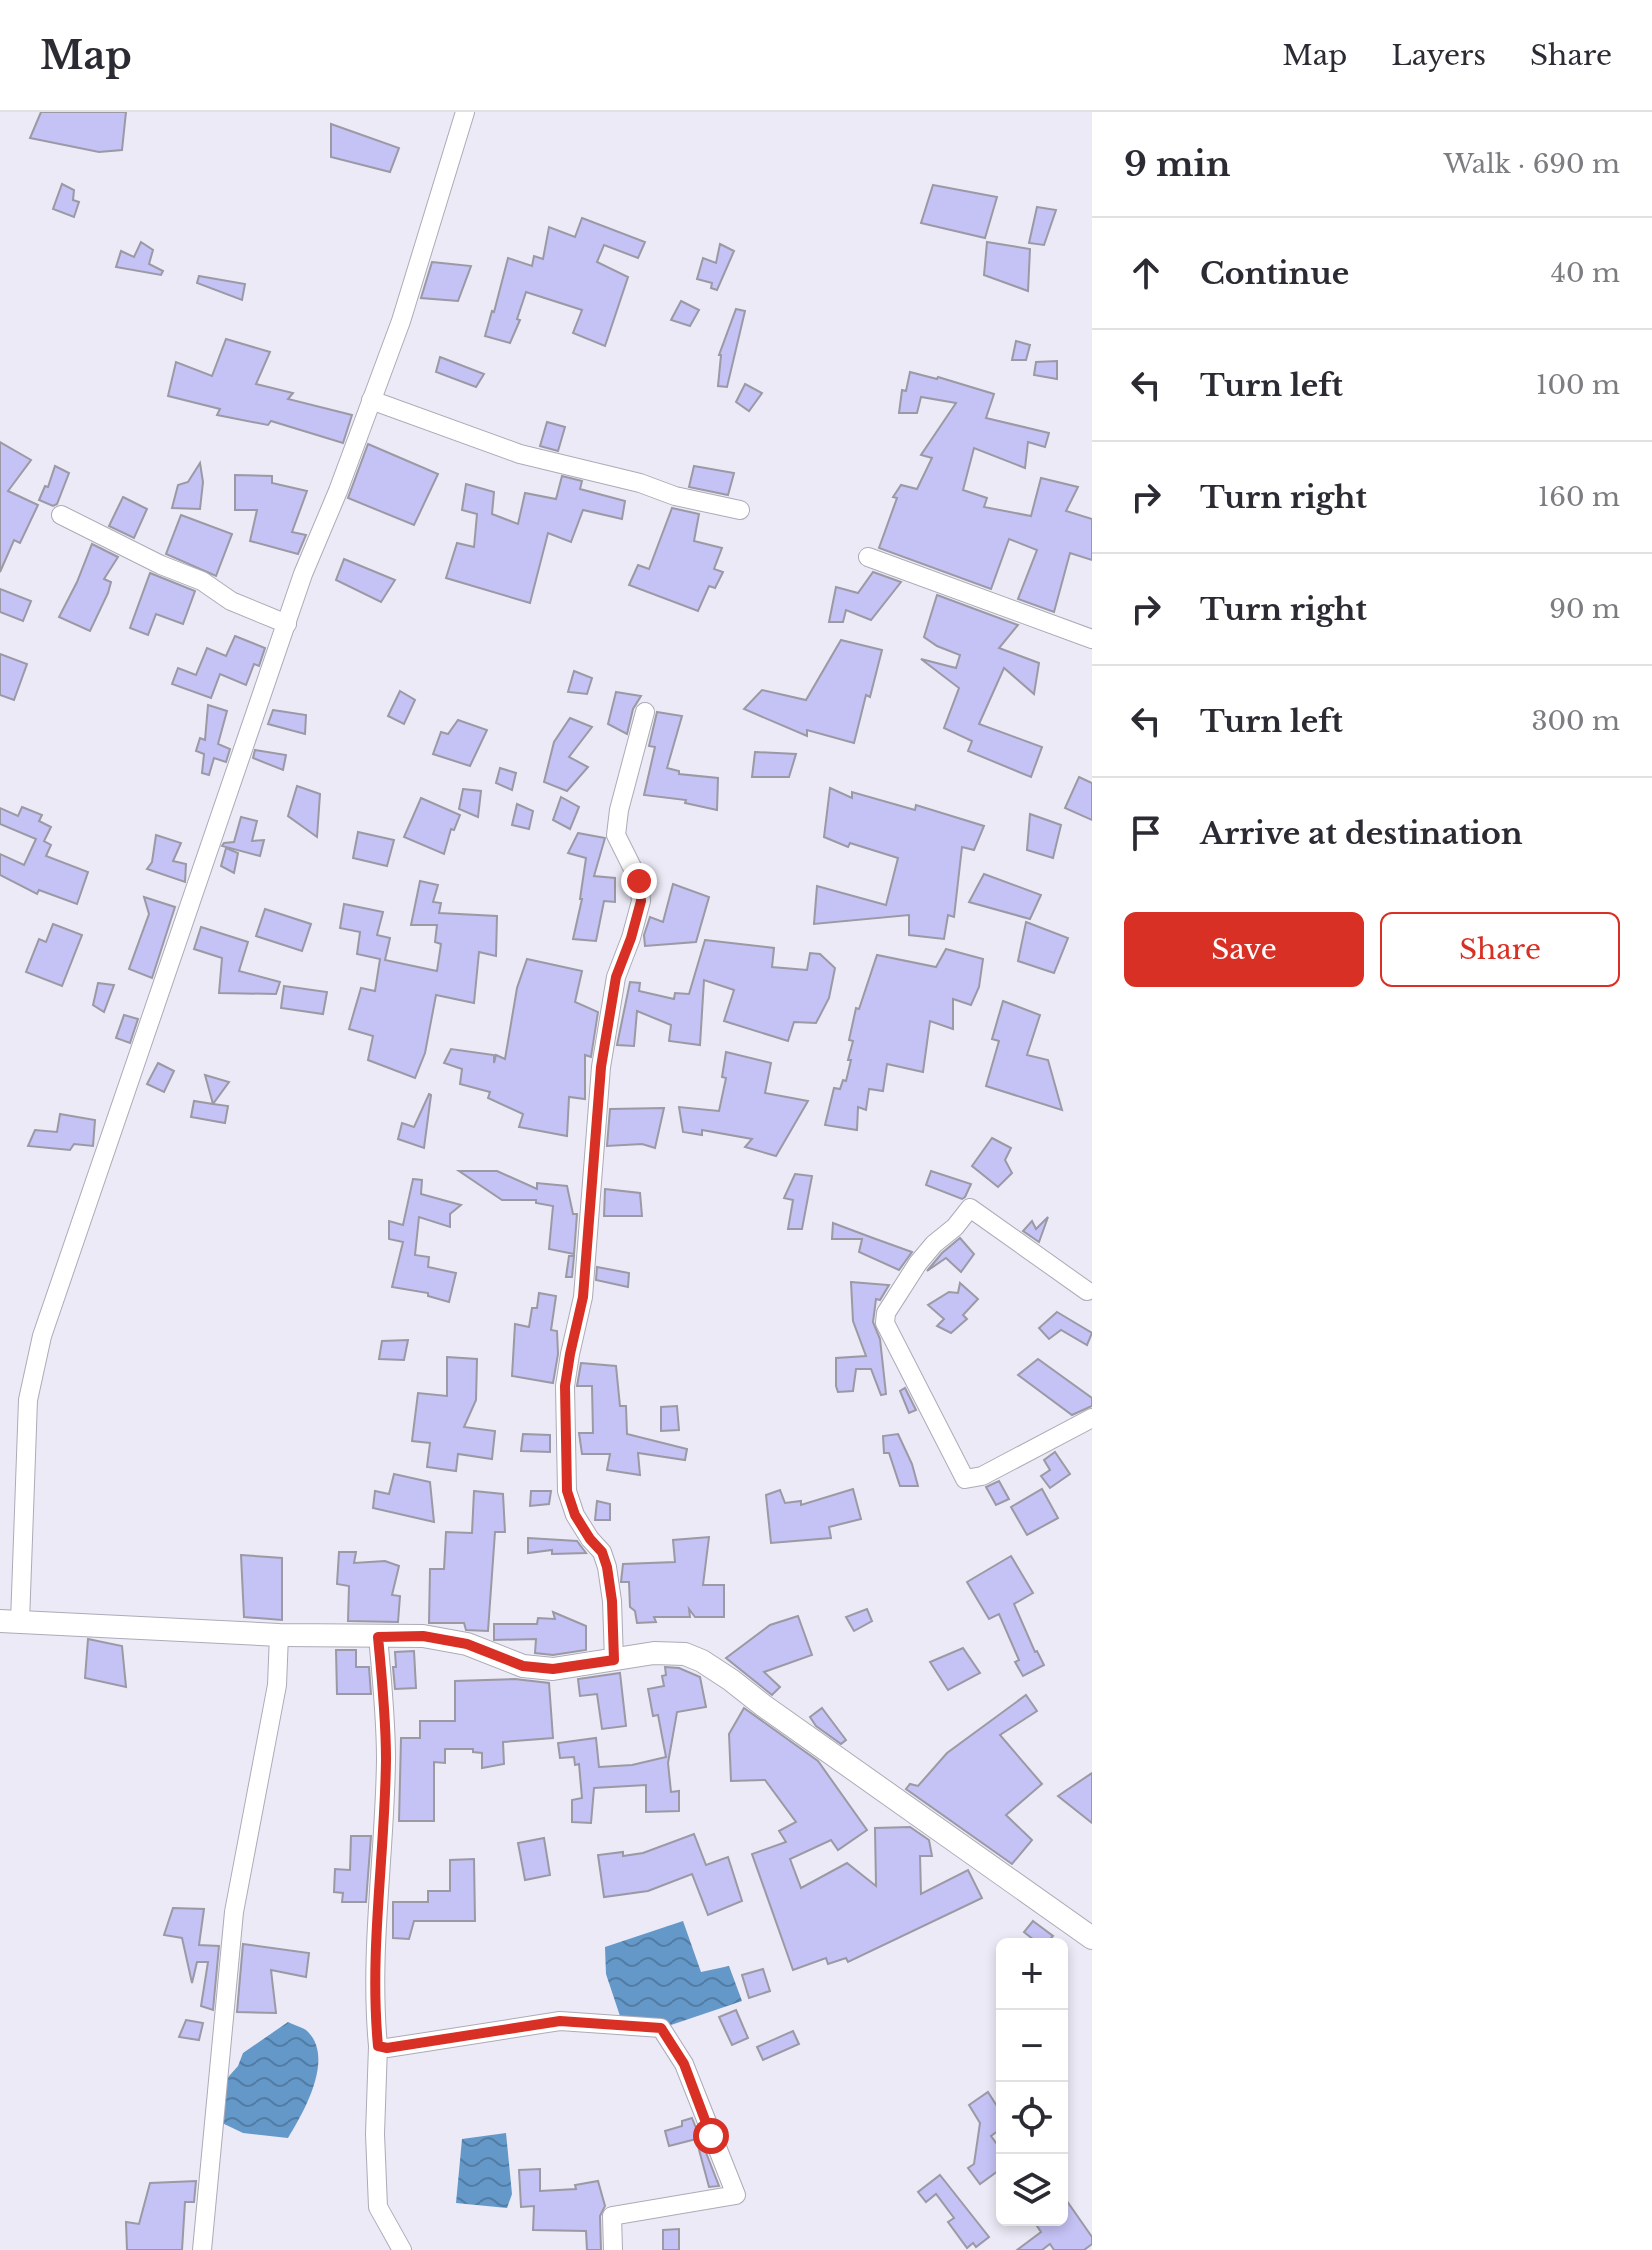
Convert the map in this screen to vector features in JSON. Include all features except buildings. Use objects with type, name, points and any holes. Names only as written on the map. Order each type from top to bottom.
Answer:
[{"type":"street","points":[[465,112],[401,321],[303,574],[42,1336],[28,1400],[10,1621],[279,1635],[423,1636],[467,1644],[523,1666],[553,1669],[654,1653],[685,1654],[702,1661],[1092,1938]]},
{"type":"street","points":[[371,400],[520,454],[640,483],[675,496],[740,510]]},
{"type":"street","points":[[61,515],[161,565],[202,581],[231,601],[287,624]]},
{"type":"street","points":[[868,557],[1092,639]]},
{"type":"street","points":[[614,1660],[612,1601],[607,1567],[602,1552],[575,1515],[567,1491],[565,1386],[583,1297],[601,1067],[616,977],[641,901],[639,881],[616,835],[619,810],[645,712]]},
{"type":"street","points":[[1087,1291],[970,1208],[918,1263],[886,1313],[885,1323],[965,1479],[982,1476],[1092,1418]]},
{"type":"street","points":[[202,2250],[234,1912],[275,1698],[279,1635]]},
{"type":"street","points":[[378,1637],[386,1759],[375,1948],[378,2046],[375,2134],[378,2207],[402,2250]]},
{"type":"street","points":[[378,2046],[387,2048],[560,2021],[661,2028],[684,2064],[736,2195],[612,2216],[613,2250]]},
{"type":"water","points":[[683,1921],[701,1972],[729,1966],[742,2001],[668,2026],[621,2019],[606,1974],[605,1947]]},
{"type":"water","points":[[288,2022],[306,2030],[314,2041],[318,2069],[309,2099],[288,2138],[243,2133],[220,2122],[222,2084],[238,2066],[243,2053]]},
{"type":"water","points":[[506,2133],[512,2194],[507,2208],[456,2203],[462,2139]]},
{"type":"route","points":[[639,881],[641,901],[616,977],[601,1067],[583,1297],[565,1386],[567,1491],[575,1515],[602,1552],[607,1567],[612,1601],[614,1660],[553,1669],[523,1666],[467,1644],[423,1636],[378,1637],[386,1759],[375,1948],[375,2013],[378,2046],[387,2048],[560,2021],[661,2028],[684,2064],[711,2136]]}]
